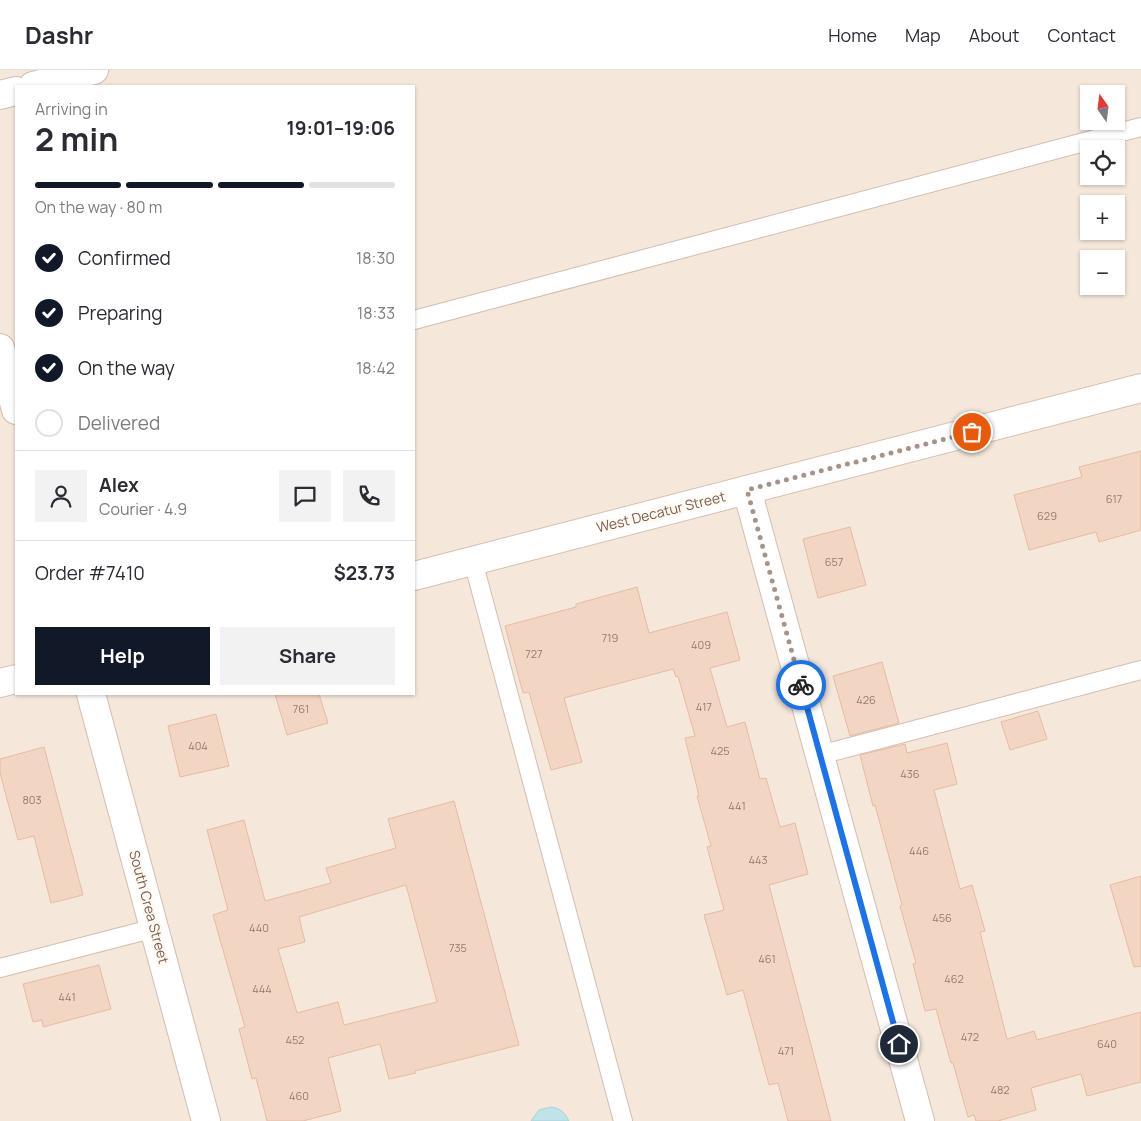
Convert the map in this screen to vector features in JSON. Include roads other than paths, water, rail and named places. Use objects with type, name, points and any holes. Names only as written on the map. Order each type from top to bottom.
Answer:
[{"type":"street","points":[[37,85],[94,70]]},
{"type":"street","points":[[0,95],[15,91]]},
{"type":"street","points":[[0,348],[4,376],[15,407]]},
{"type":"street","name":"West Decatur Street","points":[[415,576],[1141,388]]},
{"type":"street","points":[[747,490],[920,1121]]},
{"type":"street","points":[[0,683],[15,679]]},
{"type":"street","name":"South Crea Street","points":[[91,695],[206,1121]]},
{"type":"lane","points":[[415,320],[1141,127]]},
{"type":"lane","points":[[472,561],[623,1121]]},
{"type":"lane","points":[[820,755],[1141,670]]},
{"type":"lane","points":[[0,968],[155,928]]},
{"type":"water","points":[[551,1107],[562,1111],[569,1121],[531,1121],[539,1110]]}]
